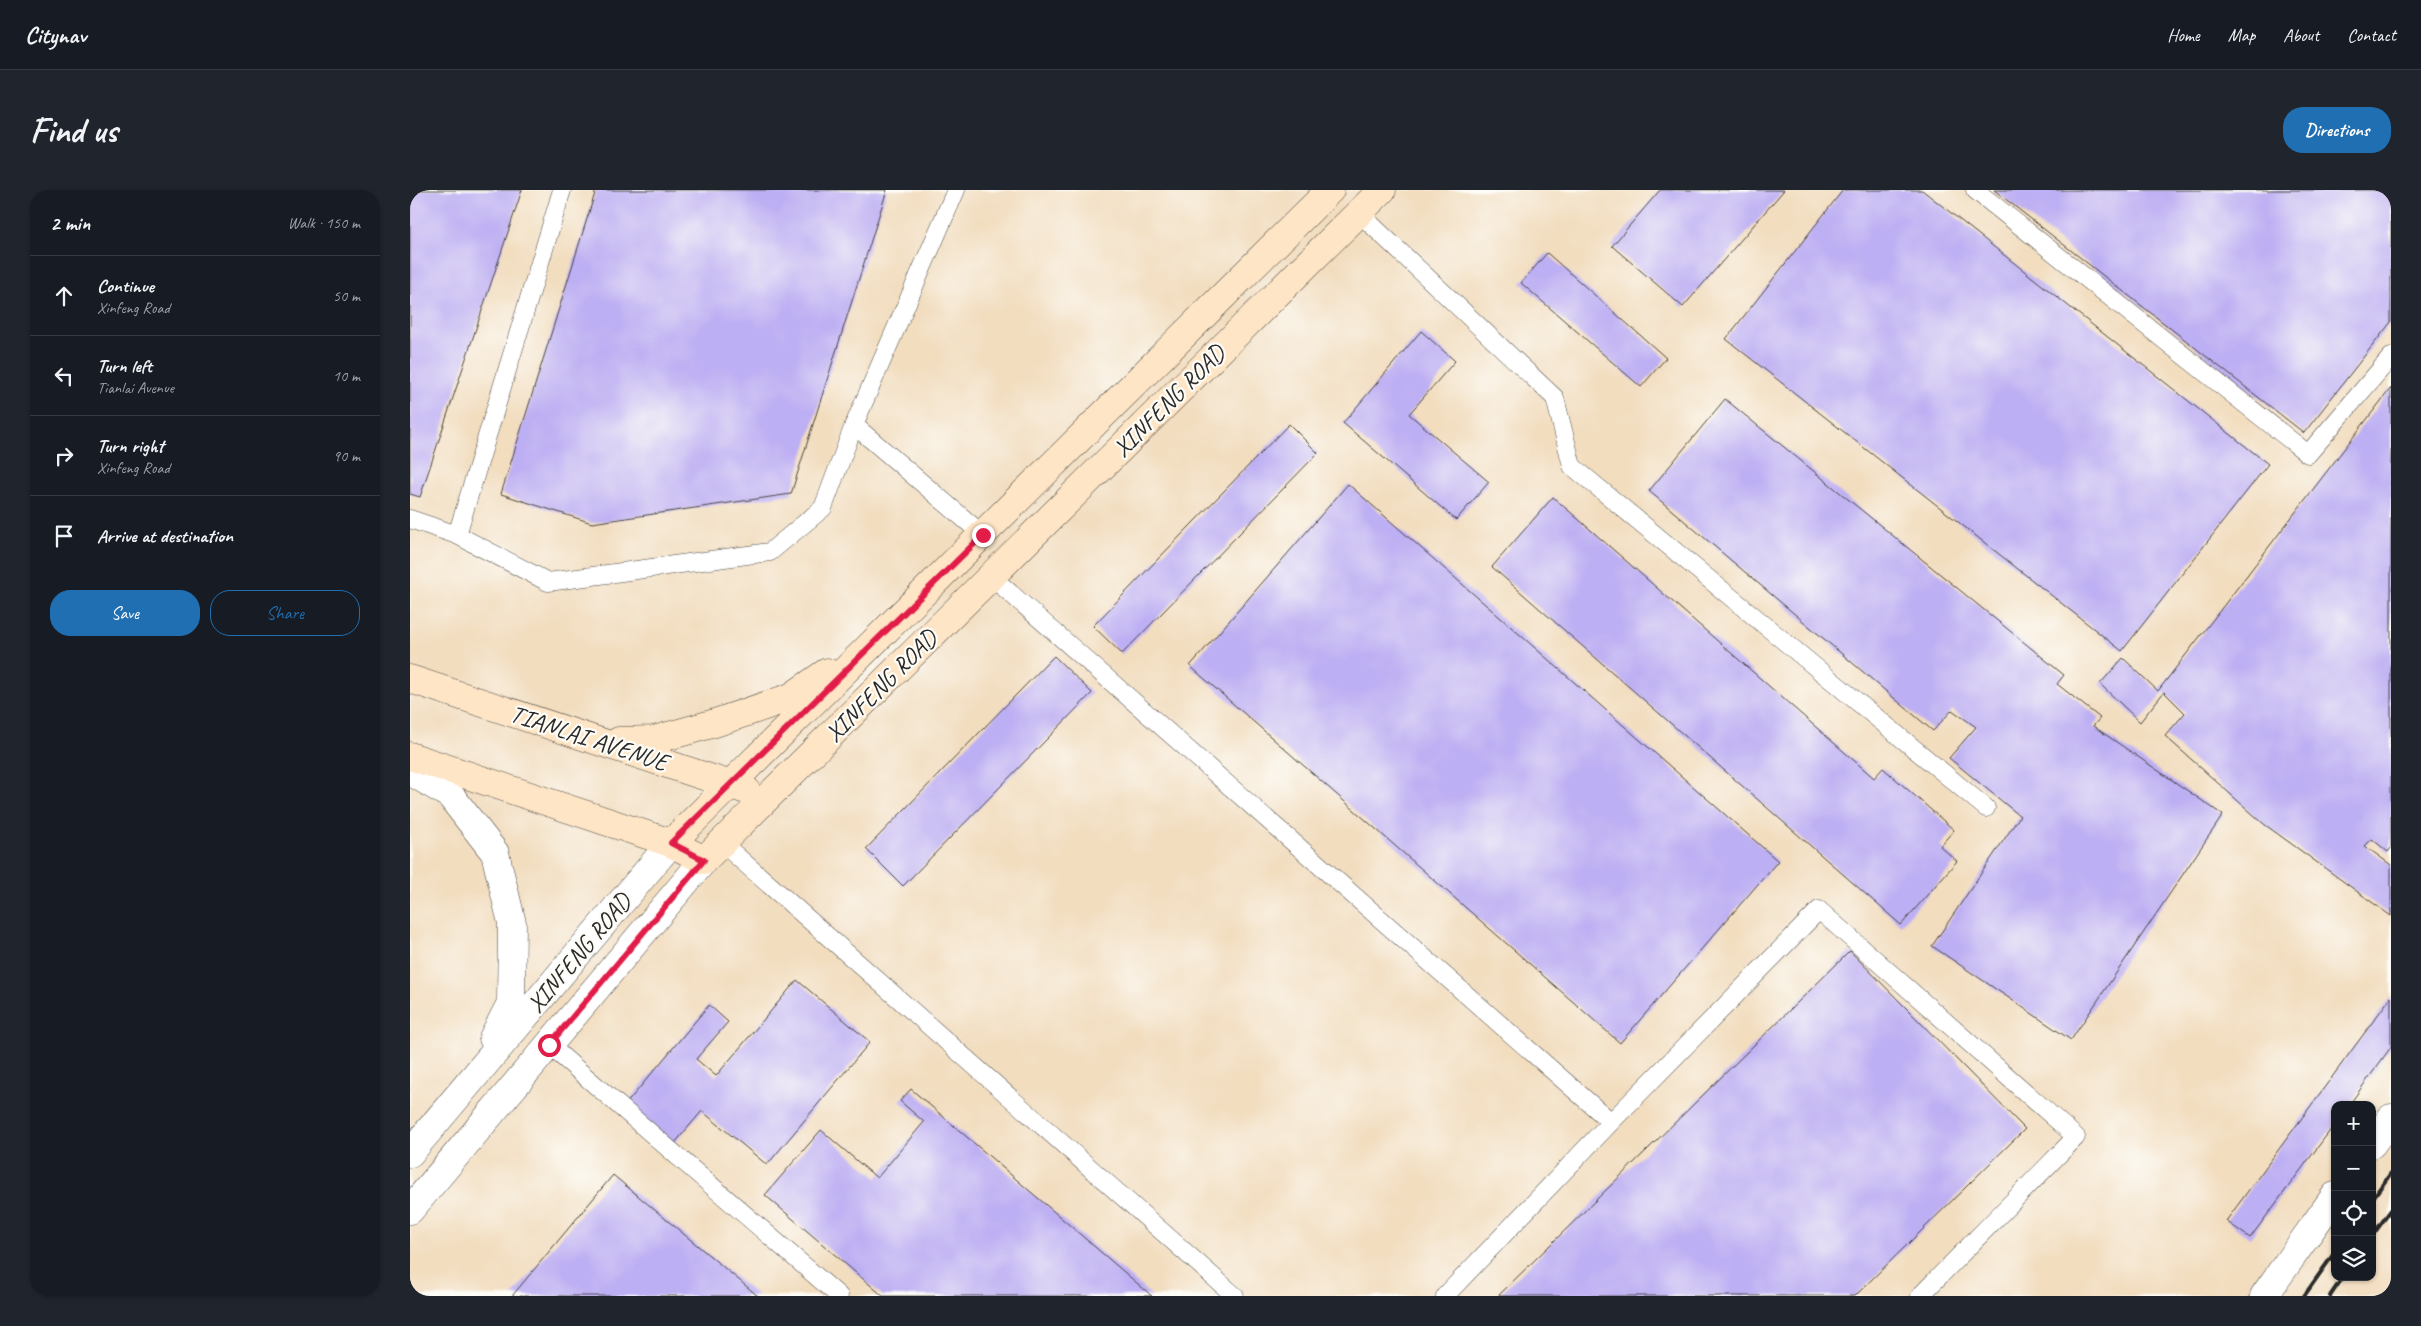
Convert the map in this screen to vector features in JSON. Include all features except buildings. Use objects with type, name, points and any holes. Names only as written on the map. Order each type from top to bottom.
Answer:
[{"type":"main road","name":"XINFENG ROAD","points":[[671,843],[732,785],[1330,190]]},
{"type":"main road","name":"XINFENG ROAD","points":[[713,852],[1382,190]]},
{"type":"main road","points":[[598,741],[654,740],[715,723],[791,697],[884,633]]},
{"type":"main road","name":"TIANLAI AVENUE","points":[[410,679],[732,785],[768,799]]},
{"type":"main road","points":[[410,756],[671,843],[713,852]]},
{"type":"street","points":[[410,771],[450,795],[495,853],[512,923],[511,1003],[475,1076]]},
{"type":"street","name":"XINFENG ROAD","points":[[410,1153],[671,843]]},
{"type":"street","name":"XINFENG ROAD","points":[[410,1210],[713,852]]},
{"type":"street","points":[[2376,1139],[2391,1118]]},
{"type":"street","points":[[2264,1296],[2331,1202]]},
{"type":"lane","points":[[457,535],[562,190]]},
{"type":"lane","points":[[410,519],[457,535],[548,582],[770,552],[823,508],[854,425],[956,190]]},
{"type":"lane","points":[[1975,190],[2308,454],[2391,357]]},
{"type":"lane","points":[[1359,213],[1555,398],[1572,466],[1986,808]]},
{"type":"lane","points":[[854,425],[983,535]]},
{"type":"lane","points":[[992,577],[1611,1122]]},
{"type":"lane","points":[[713,852],[1235,1296]]},
{"type":"lane","points":[[1445,1296],[1611,1122],[1819,910],[2076,1137],[1920,1296]]},
{"type":"lane","points":[[549,1045],[839,1296]]},
{"type":"railway","points":[[2376,1194],[2391,1173]]},
{"type":"railway","points":[[2376,1231],[2391,1210]]},
{"type":"railway","points":[[2304,1296],[2331,1258]]},
{"type":"railway","points":[[2330,1296],[2340,1281]]},
{"type":"route","points":[[549,1045],[704,860],[671,843],[732,785],[983,535]]}]
